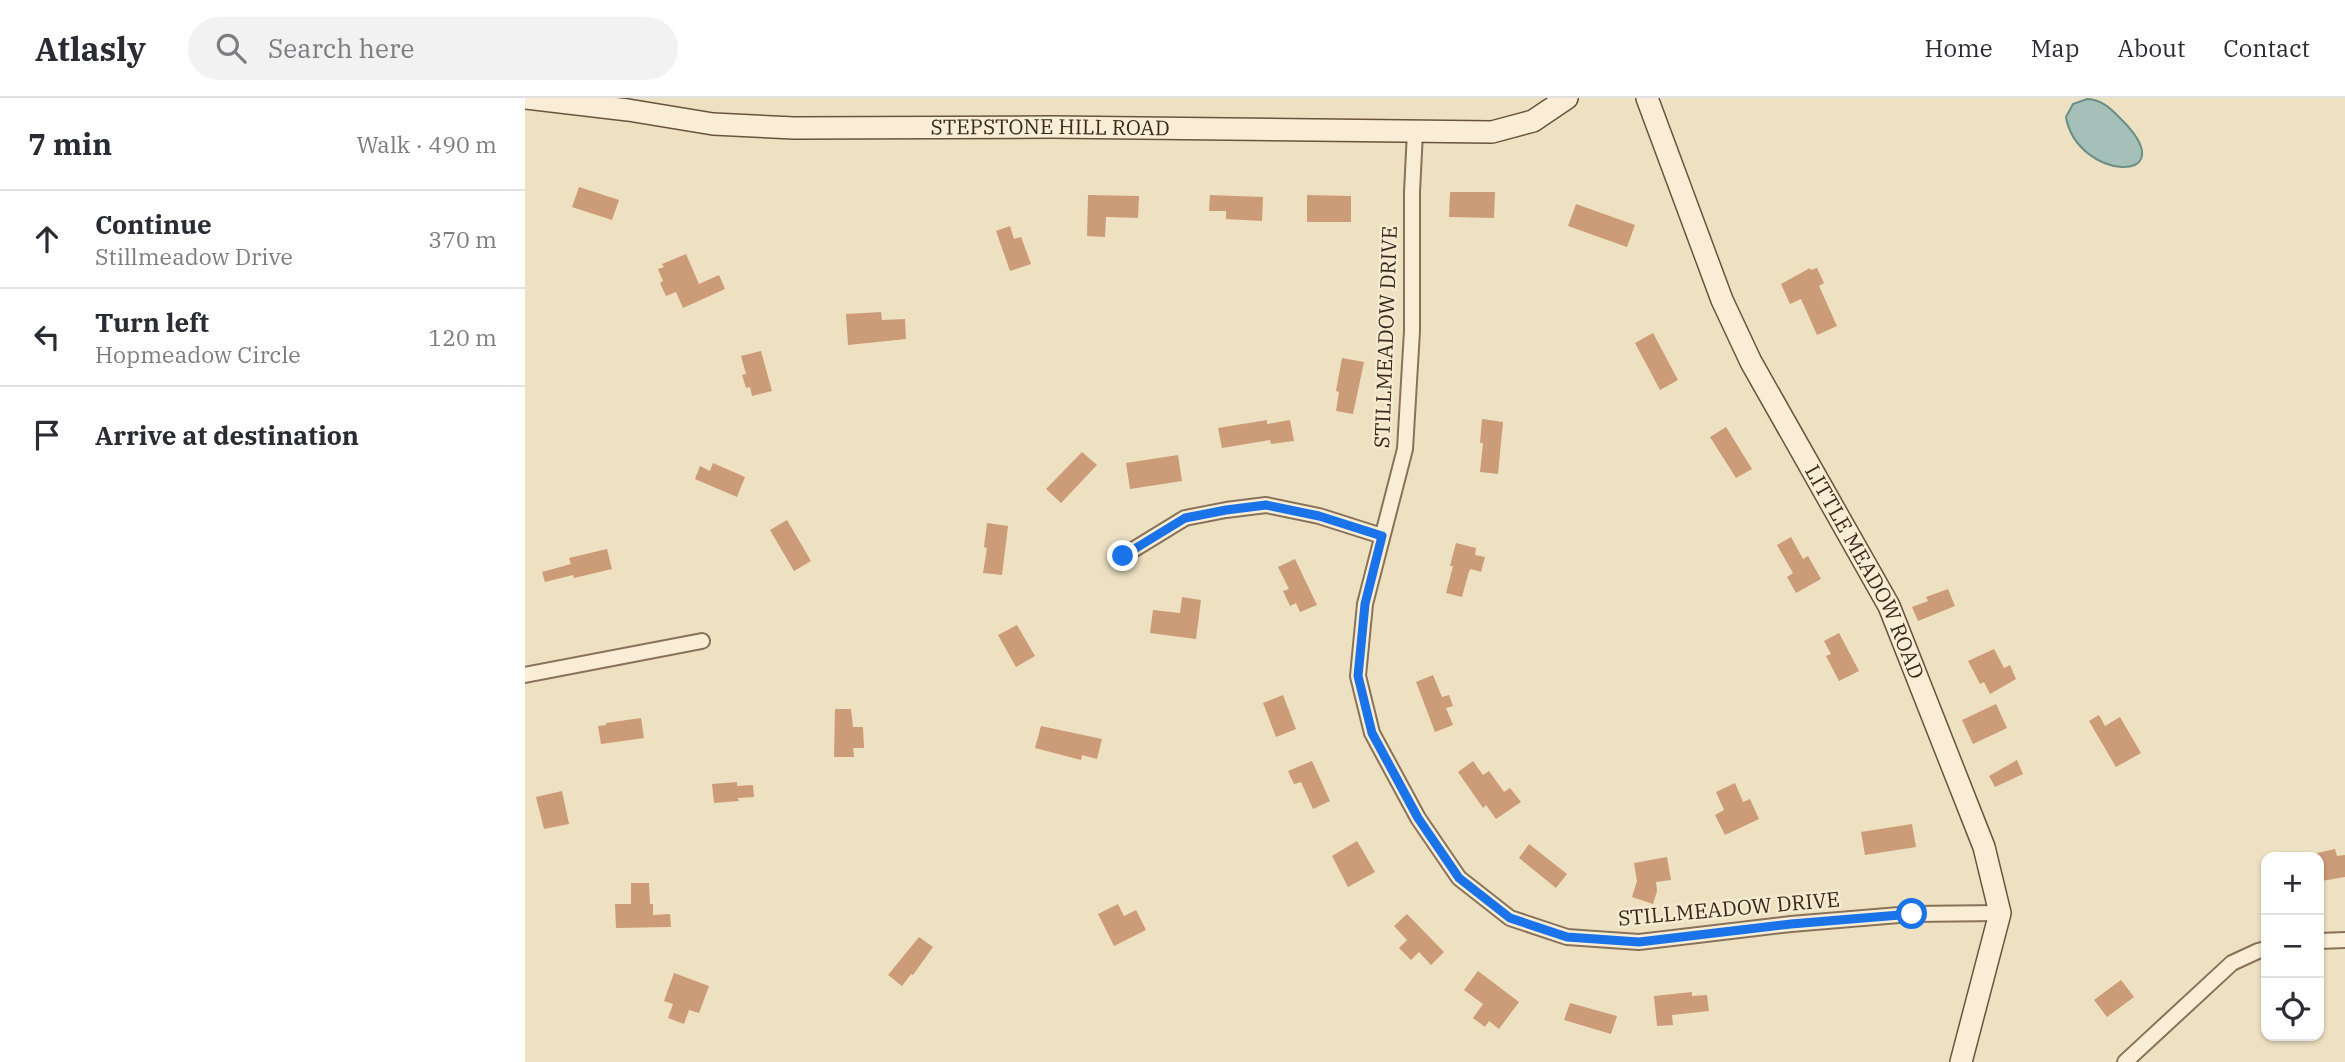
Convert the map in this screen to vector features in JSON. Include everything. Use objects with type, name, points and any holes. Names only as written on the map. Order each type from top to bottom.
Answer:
[{"type":"street","name":"STEPSTONE HILL ROAD","points":[[525,99],[628,110],[713,124],[794,128],[1278,128],[1492,132],[1532,121],[1567,98]]},
{"type":"street","name":"LITTLE MEADOW ROAD","points":[[1647,98],[1722,300],[1751,362],[1889,606],[1984,847],[2000,913],[1961,1062]]},
{"type":"street","name":"STILLMEADOW DRIVE","points":[[1415,132],[1412,331],[1405,449],[1365,604],[1358,676],[1372,733],[1418,818],[1459,878],[1510,918],[1567,937],[1639,942],[1831,920],[1912,914],[2000,913]]},
{"type":"street","points":[[1123,556],[1185,518],[1266,505],[1319,516],[1382,536]]},
{"type":"street","points":[[525,675],[702,641]]},
{"type":"street","points":[[2324,941],[2345,940]]},
{"type":"street","points":[[2125,1062],[2232,964],[2261,950]]},
{"type":"water","points":[[2087,99],[2098,101],[2111,109],[2139,142],[2142,156],[2135,165],[2122,167],[2105,163],[2088,154],[2074,138],[2066,117],[2073,104]]},
{"type":"building","points":[[579,187],[619,200],[612,220],[572,207]]},
{"type":"building","points":[[1450,192],[1495,192],[1494,218],[1449,217]]},
{"type":"building","points":[[1088,195],[1139,196],[1138,218],[1106,217],[1105,237],[1087,236]]},
{"type":"building","points":[[1210,195],[1263,197],[1262,221],[1226,219],[1226,211],[1209,211]]},
{"type":"building","points":[[1307,195],[1351,196],[1351,222],[1307,222]]},
{"type":"building","points":[[1576,204],[1635,225],[1627,247],[1568,226]]},
{"type":"building","points":[[1010,226],[1014,239],[1021,237],[1031,264],[1010,271],[996,231]]},
{"type":"building","points":[[686,254],[699,284],[719,275],[725,289],[683,308],[676,292],[666,296],[658,269],[664,267],[662,264]]},
{"type":"building","points":[[1810,268],[1817,268],[1824,283],[1819,286],[1837,326],[1817,335],[1801,299],[1790,304],[1781,284]]},
{"type":"building","points":[[881,312],[882,320],[905,319],[906,339],[848,345],[846,314]]},
{"type":"building","points":[[1653,333],[1678,380],[1660,390],[1635,343]]},
{"type":"building","points":[[761,351],[772,391],[752,396],[742,375],[746,374],[741,356]]},
{"type":"building","points":[[1342,358],[1364,362],[1353,414],[1336,411],[1339,392],[1336,391]]},
{"type":"building","points":[[1482,419],[1503,422],[1498,474],[1480,472]]},
{"type":"building","points":[[1267,420],[1267,424],[1290,420],[1294,441],[1271,444],[1270,440],[1222,448],[1218,428]]},
{"type":"building","points":[[1726,427],[1752,469],[1736,478],[1710,437]]},
{"type":"building","points":[[1082,452],[1097,465],[1061,503],[1046,489]]},
{"type":"building","points":[[1178,455],[1182,481],[1130,489],[1126,463]]},
{"type":"building","points":[[713,463],[745,477],[737,497],[695,479],[700,466],[710,471]]},
{"type":"building","points":[[787,520],[811,561],[794,571],[770,530]]},
{"type":"building","points":[[987,523],[1008,526],[1002,575],[983,573]]},
{"type":"building","points":[[1791,537],[1803,559],[1808,556],[1821,579],[1796,593],[1787,577],[1793,573],[1777,545]]},
{"type":"building","points":[[1456,543],[1476,548],[1475,555],[1485,557],[1481,572],[1471,569],[1469,571],[1462,597],[1446,593]]},
{"type":"building","points":[[607,549],[612,569],[545,582],[542,572],[571,564],[569,558]]},
{"type":"building","points":[[1295,559],[1317,605],[1300,612],[1296,603],[1290,606],[1283,591],[1289,589],[1278,567]]},
{"type":"building","points":[[1948,589],[1955,606],[1918,621],[1912,607],[1928,601],[1926,597]]},
{"type":"building","points":[[1182,597],[1201,600],[1196,639],[1150,633],[1153,610],[1180,613]]},
{"type":"building","points":[[1017,625],[1035,656],[1016,667],[998,635]]},
{"type":"building","points":[[1839,633],[1859,671],[1839,681],[1826,656],[1831,654],[1824,641]]},
{"type":"building","points":[[1994,649],[2004,668],[2010,665],[2016,679],[1990,694],[1984,682],[1980,684],[1968,661]]},
{"type":"building","points":[[1433,675],[1442,697],[1449,695],[1453,706],[1446,708],[1453,725],[1435,732],[1416,682]]},
{"type":"building","points":[[1283,695],[1296,729],[1276,737],[1263,703]]},
{"type":"building","points":[[1996,704],[2007,728],[1973,744],[1962,720]]},
{"type":"building","points":[[835,709],[851,709],[853,727],[863,727],[864,748],[853,748],[854,757],[834,757]]},
{"type":"building","points":[[2099,715],[2105,726],[2120,717],[2141,753],[2116,767],[2089,721]]},
{"type":"building","points":[[641,718],[644,738],[601,744],[598,726]]},
{"type":"building","points":[[1041,726],[1102,739],[1097,759],[1082,755],[1081,760],[1035,748]]},
{"type":"building","points":[[2017,760],[2023,774],[1995,787],[1989,776]]},
{"type":"building","points":[[1312,761],[1330,801],[1313,809],[1301,782],[1294,784],[1288,771]]},
{"type":"building","points":[[1473,761],[1483,775],[1489,771],[1504,792],[1510,788],[1521,802],[1496,819],[1486,805],[1483,808],[1458,772]]},
{"type":"building","points":[[737,782],[737,786],[753,785],[754,797],[714,803],[712,784]]},
{"type":"building","points":[[1735,783],[1743,802],[1750,799],[1759,819],[1725,835],[1715,815],[1724,810],[1716,792]]},
{"type":"building","points":[[562,791],[569,824],[544,829],[536,797]]},
{"type":"building","points":[[1912,824],[1916,847],[1865,855],[1861,832]]},
{"type":"building","points":[[1357,841],[1375,872],[1348,887],[1332,856]]},
{"type":"building","points":[[1529,844],[1567,874],[1556,888],[1519,858]]},
{"type":"building","points":[[2335,849],[2337,856],[2345,855],[2345,877],[2324,881],[2324,852],[2322,852]]},
{"type":"building","points":[[1667,857],[1671,880],[1656,882],[1657,891],[1653,904],[1632,897],[1637,881],[1634,863]]},
{"type":"building","points":[[631,883],[649,883],[653,915],[670,914],[671,927],[616,928],[615,904],[631,904]]},
{"type":"building","points":[[1118,904],[1124,916],[1136,910],[1146,930],[1114,946],[1098,914]]},
{"type":"building","points":[[1407,914],[1444,952],[1431,965],[1419,952],[1411,960],[1399,948],[1407,940],[1394,926]]},
{"type":"building","points":[[919,937],[933,947],[902,986],[888,975]]},
{"type":"building","points":[[1478,971],[1519,1002],[1499,1029],[1489,1021],[1485,1027],[1473,1018],[1483,1004],[1464,990]]},
{"type":"building","points":[[674,973],[709,986],[699,1013],[689,1010],[684,1024],[668,1018],[673,1004],[664,1001]]},
{"type":"building","points":[[2121,980],[2134,997],[2107,1017],[2094,1000]]},
{"type":"building","points":[[1692,992],[1692,996],[1707,995],[1709,1011],[1672,1015],[1673,1025],[1657,1026],[1654,996]]},
{"type":"building","points":[[1570,1003],[1617,1016],[1611,1034],[1564,1020]]},
{"type":"route","points":[[1123,556],[1185,518],[1266,505],[1319,516],[1382,536],[1365,604],[1358,676],[1372,733],[1418,818],[1459,878],[1510,918],[1567,937],[1639,942],[1791,924],[1912,914]]}]
